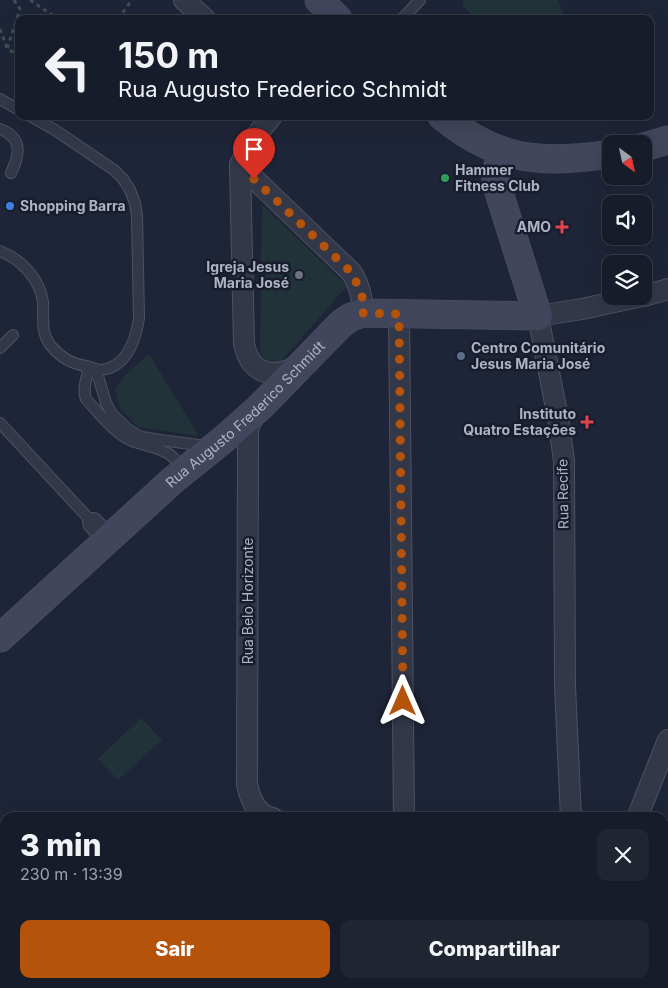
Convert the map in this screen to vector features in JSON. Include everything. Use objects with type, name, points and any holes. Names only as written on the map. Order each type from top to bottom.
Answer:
[{"type":"street","points":[[184,0],[201,15]]},
{"type":"street","points":[[319,0],[334,15]]},
{"type":"street","points":[[268,120],[257,132],[247,148],[240,165],[244,344],[251,365],[260,371],[273,373],[288,371],[303,363]]},
{"type":"street","points":[[447,120],[465,134],[504,152],[524,157],[556,160],[602,155]]},
{"type":"street","points":[[652,145],[668,140]]},
{"type":"street","name":"Rua Recife","points":[[504,152],[495,172],[496,183],[538,316],[558,418],[564,461],[565,686],[571,812]]},
{"type":"street","points":[[240,165],[352,273],[362,295],[363,313]]},
{"type":"street","points":[[652,293],[668,289]]},
{"type":"street","points":[[538,316],[602,305]]},
{"type":"street","name":"Rua Augusto Frederico Schmidt","points":[[0,638],[100,531],[173,480],[216,445],[260,407],[351,316],[363,313],[538,316]]},
{"type":"street","points":[[399,314],[404,812]]},
{"type":"street","name":"Rua Belo Horizonte","points":[[260,407],[249,425],[248,435],[247,784],[250,798],[256,809],[260,812]]},
{"type":"street","points":[[639,812],[668,740]]},
{"type":"lane","points":[[406,15],[420,0]]},
{"type":"lane","points":[[0,99],[15,107]]},
{"type":"lane","points":[[0,251],[22,264],[32,275],[39,287],[43,301],[45,337],[62,358],[77,365],[100,370],[116,364],[127,354],[137,334],[139,318],[139,273],[135,203],[123,179],[114,170],[37,120]]},
{"type":"lane","points":[[0,129],[14,138],[18,146],[17,161],[11,173]]},
{"type":"lane","points":[[0,348],[13,335]]},
{"type":"lane","points":[[90,367],[98,376],[106,403],[112,414],[130,432],[142,437],[194,446],[216,445]]},
{"type":"lane","points":[[90,367],[84,394],[86,399],[125,438],[134,443],[163,451],[171,456],[176,461],[179,470],[173,480]]},
{"type":"lane","points":[[0,423],[100,531]]},
{"type":"path","points":[[14,0],[20,9],[18,15]]},
{"type":"path","points":[[30,0],[52,15]]},
{"type":"path","points":[[121,15],[132,0]]},
{"type":"path","points":[[7,48],[15,24]]},
{"type":"path","points":[[0,29],[7,48],[15,53]]},
{"type":"shaded area","points":[[463,0],[558,0],[564,15],[472,15],[462,5]]},
{"type":"shaded area","points":[[262,205],[347,286],[276,367],[266,362],[260,352]]},
{"type":"shaded area","points":[[149,354],[199,436],[138,427],[120,408],[115,389],[125,375]]},
{"type":"shaded area","points":[[141,718],[162,740],[118,780],[98,759]]},
{"type":"place","name":"Hammer Fitness Club","points":[[445,178]]},
{"type":"place","name":"Shopping Barra","points":[[10,206]]},
{"type":"place","name":"AMO","points":[[562,227]]},
{"type":"place","name":"Igreja Jesus Maria José","points":[[299,275]]},
{"type":"place","name":"Centro Comunitário Jesus Maria José","points":[[461,356]]},
{"type":"place","name":"Instituto Quatro Estações","points":[[587,422]]},
{"type":"route","points":[[254,179],[352,273],[362,295],[363,313],[399,314],[403,701]]}]
